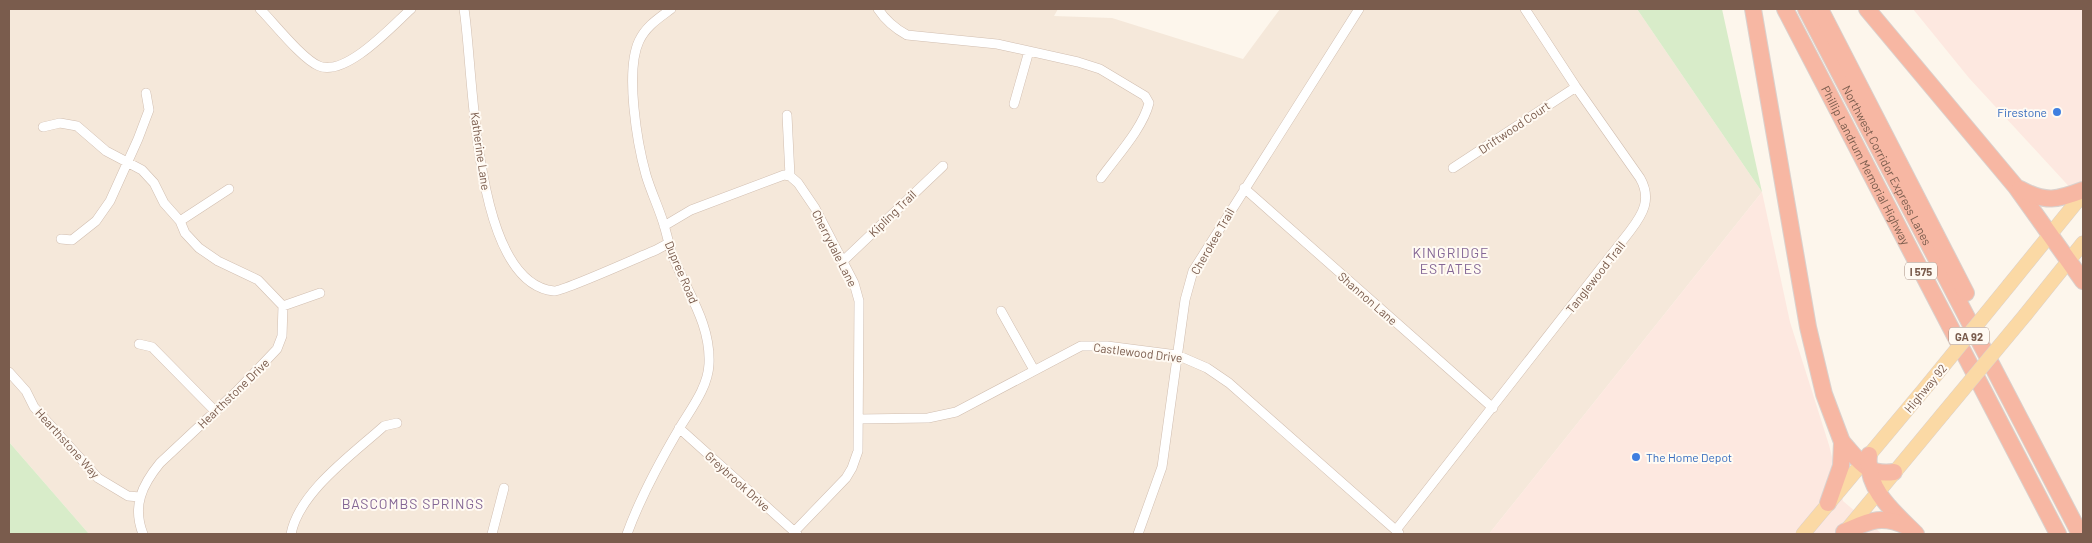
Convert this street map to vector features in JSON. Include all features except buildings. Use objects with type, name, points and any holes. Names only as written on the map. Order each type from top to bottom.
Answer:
[{"type":"highway","points":[[1753,9],[1812,344],[1824,394],[1842,442],[1841,466],[1828,503]]},
{"type":"highway","name":"Phillip Landrum Memorial Highway","points":[[1785,9],[2058,534]]},
{"type":"highway","name":"Northwest Corridor Express Lanes","points":[[1806,9],[2080,534]]},
{"type":"highway","name":"I 575","points":[[1820,9],[2083,519]]},
{"type":"highway","points":[[1867,9],[2016,187],[2083,281]]},
{"type":"highway","points":[[2016,187],[2033,196],[2048,200],[2061,198],[2083,190]]},
{"type":"highway","points":[[1842,442],[1866,463],[1885,473],[1894,472]]},
{"type":"highway","points":[[1866,463],[1877,492],[1913,531]]},
{"type":"highway","points":[[1844,533],[1881,518],[1896,521],[1913,531]]},
{"type":"main road","name":"Highway 92","points":[[1803,534],[1828,503],[1866,463],[2083,194]]},
{"type":"main road","name":"GA 92","points":[[1844,533],[2083,243]]},
{"type":"street","points":[[260,9],[307,58],[319,66],[331,68],[345,63],[374,43],[411,9]]},
{"type":"street","name":"Katherine Lane","points":[[464,9],[483,178],[492,216],[516,270],[537,287],[556,291],[669,243]]},
{"type":"street","name":"Dupree Road","points":[[627,534],[636,508],[679,428],[692,409],[705,382],[709,366],[708,345],[698,307],[672,254],[646,174],[638,134],[632,70],[634,54],[647,27],[671,9]]},
{"type":"street","points":[[878,9],[884,19],[907,35],[997,44],[1100,69],[1145,96],[1149,103],[1147,110],[1101,178]]},
{"type":"street","name":"Cherokee Trail","points":[[1138,534],[1162,467],[1185,300],[1193,271],[1359,9]]},
{"type":"street","name":"Tanglewood Trail","points":[[1398,532],[1492,408],[1638,222],[1646,204],[1645,187],[1640,178],[1525,9]]},
{"type":"street","points":[[1014,104],[1029,51]]},
{"type":"street","name":"Driftwood Court","points":[[1453,168],[1576,86]]},
{"type":"street","points":[[61,239],[72,240],[96,221],[110,202],[128,163],[148,110],[146,93]]},
{"type":"street","points":[[664,226],[691,210],[784,175],[790,176],[787,115]]},
{"type":"street","points":[[44,127],[60,123],[77,126],[106,151],[142,170],[154,183],[164,203],[180,221],[186,233],[199,248],[218,261],[258,280],[283,306],[320,293]]},
{"type":"street","name":"Kipling Trail","points":[[843,261],[943,166]]},
{"type":"street","name":"Cherrydale Lane","points":[[790,176],[798,183],[814,208],[854,283],[859,301],[858,451],[852,468],[837,488],[795,533]]},
{"type":"street","name":"Shannon Lane","points":[[1244,188],[1492,408]]},
{"type":"street","points":[[180,221],[229,189]]},
{"type":"street","name":"Hearthstone Drive","points":[[143,534],[137,515],[140,497],[149,476],[276,349],[282,336],[283,306]]},
{"type":"street","points":[[1001,311],[1034,370]]},
{"type":"street","points":[[139,344],[152,347],[215,411]]},
{"type":"street","name":"Castlewood Drive","points":[[858,419],[914,419],[943,416],[969,406],[1082,346],[1107,346],[1178,355],[1207,368],[1229,383],[1398,532]]},
{"type":"street","name":"Hearthstone Way","points":[[9,372],[26,390],[34,407],[91,472],[111,487],[128,496],[140,497]]},
{"type":"street","points":[[291,534],[298,512],[326,479],[384,426],[396,423]]},
{"type":"street","name":"Greybrook Drive","points":[[679,428],[795,533]]},
{"type":"street","points":[[492,534],[504,488]]},
{"type":"shaded area","points":[[9,9],[1058,9],[1054,16],[1112,18],[1243,59],[1280,9],[1637,9],[1762,192],[1489,534],[89,534],[9,442]]},
{"type":"shaded area","points":[[1913,9],[2083,9],[2083,197],[2075,193],[1969,78]]},
{"type":"shaded area","points":[[1762,192],[1790,322],[1829,445],[1843,501],[1882,534],[1489,534]]},
{"type":"green space","points":[[1637,9],[1722,9],[1762,192]]},
{"type":"green space","points":[[9,442],[89,534],[9,534]]},
{"type":"place","name":"Firestone","points":[[2057,112]]},
{"type":"place","name":"The Home Depot","points":[[1636,457]]},
{"type":"district","name":"KINGRIDGE ESTATES","points":[[1451,260]]},
{"type":"district","name":"BASCOMBS SPRINGS","points":[[413,503]]}]
